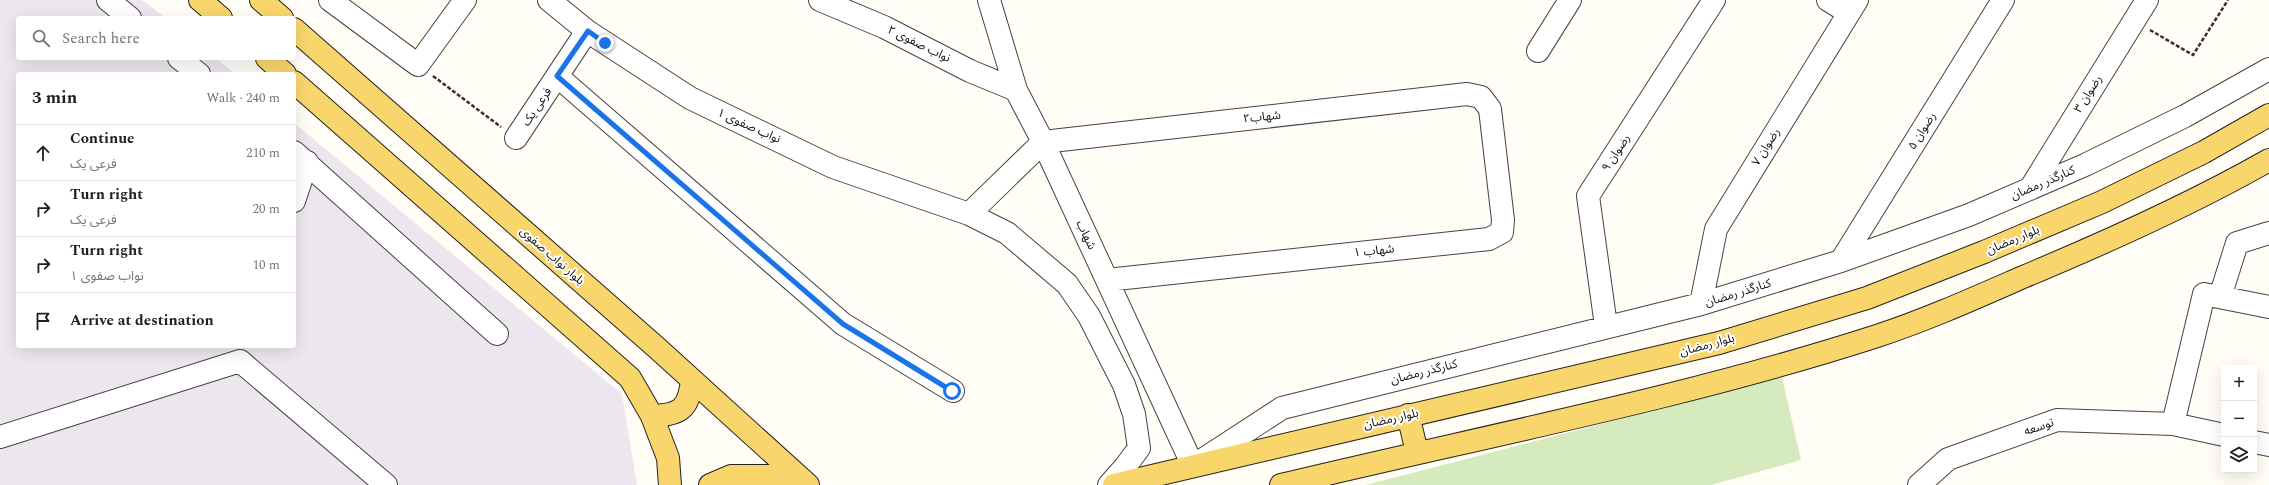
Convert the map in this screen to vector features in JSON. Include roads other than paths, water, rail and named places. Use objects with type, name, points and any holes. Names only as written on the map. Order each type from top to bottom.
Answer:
[{"type":"main road","points":[[200,0],[219,16]]},
{"type":"main road","points":[[261,0],[280,16]]},
{"type":"main road","name":"بلوار نواب صفوی","points":[[296,31],[692,380],[808,485]]},
{"type":"main road","points":[[269,60],[283,72]]},
{"type":"main road","points":[[296,84],[630,378],[652,416],[668,458],[670,485]]},
{"type":"main road","name":"بلوار رمضان","points":[[1114,485],[1720,343],[1867,298],[1984,252],[2102,202],[2204,152],[2269,115]]},
{"type":"main road","points":[[1281,485],[1730,380],[1879,335],[1999,288],[2118,237],[2222,186],[2269,160]]},
{"type":"main road","points":[[652,416],[667,416],[679,412],[690,398],[692,380]]},
{"type":"main road","points":[[1408,415],[1417,452]]},
{"type":"main road","points":[[710,485],[731,476],[775,476],[798,485]]},
{"type":"street","points":[[108,0],[128,16]]},
{"type":"street","points":[[330,0],[418,66],[465,0]]},
{"type":"street","name":"نواب صفوی ۱","points":[[549,0],[588,31],[690,98],[780,140],[833,167],[969,214],[1007,232],[1067,284],[1089,316],[1124,385],[1134,414],[1138,448],[1125,468],[1109,485]]},
{"type":"street","name":"نواب صفوی ۲","points":[[820,0],[884,27],[970,71],[1016,90]]},
{"type":"street","points":[[1538,52],[1570,0]]},
{"type":"street","name":"رضوان ۹","points":[[1606,326],[1588,196],[1714,0]]},
{"type":"street","points":[[1828,0],[1853,7]]},
{"type":"street","name":"رضوان ۵","points":[[1841,261],[2003,0]]},
{"type":"street","name":"رضوان ۳","points":[[2030,189],[2147,0]]},
{"type":"street","name":"شهاب","points":[[993,1],[1016,90],[1043,142],[1192,466]]},
{"type":"street","name":"رضوان ۷","points":[[1701,304],[1716,229],[1853,7]]},
{"type":"street","name":"فرعی یک","points":[[516,138],[588,31]]},
{"type":"street","points":[[182,60],[196,72]]},
{"type":"street","name":"کنارگذر رمضان","points":[[1192,466],[1282,408],[1606,326],[1701,304],[1841,261],[1969,215],[2085,165],[2185,116],[2269,69]]},
{"type":"street","name":"فرعی یک","points":[[557,76],[843,324],[952,391]]},
{"type":"street","name":"شهاب۲","points":[[1043,142],[1467,94],[1481,97]]},
{"type":"street","name":"شهاب ۱","points":[[1107,280],[1489,239],[1502,232],[1503,220],[1490,109],[1481,97]]},
{"type":"street","points":[[969,214],[1043,142]]},
{"type":"street","points":[[296,186],[300,157]]},
{"type":"street","points":[[300,157],[497,334]]},
{"type":"street","points":[[2173,424],[2212,296],[2237,243],[2269,233]]},
{"type":"street","points":[[2212,296],[2269,307]]},
{"type":"street","points":[[0,437],[243,354],[386,485]]},
{"type":"street","name":"توسعه","points":[[1919,485],[1948,459],[2057,420],[2173,424],[2221,434]]},
{"type":"street","points":[[2257,443],[2269,445]]}]
